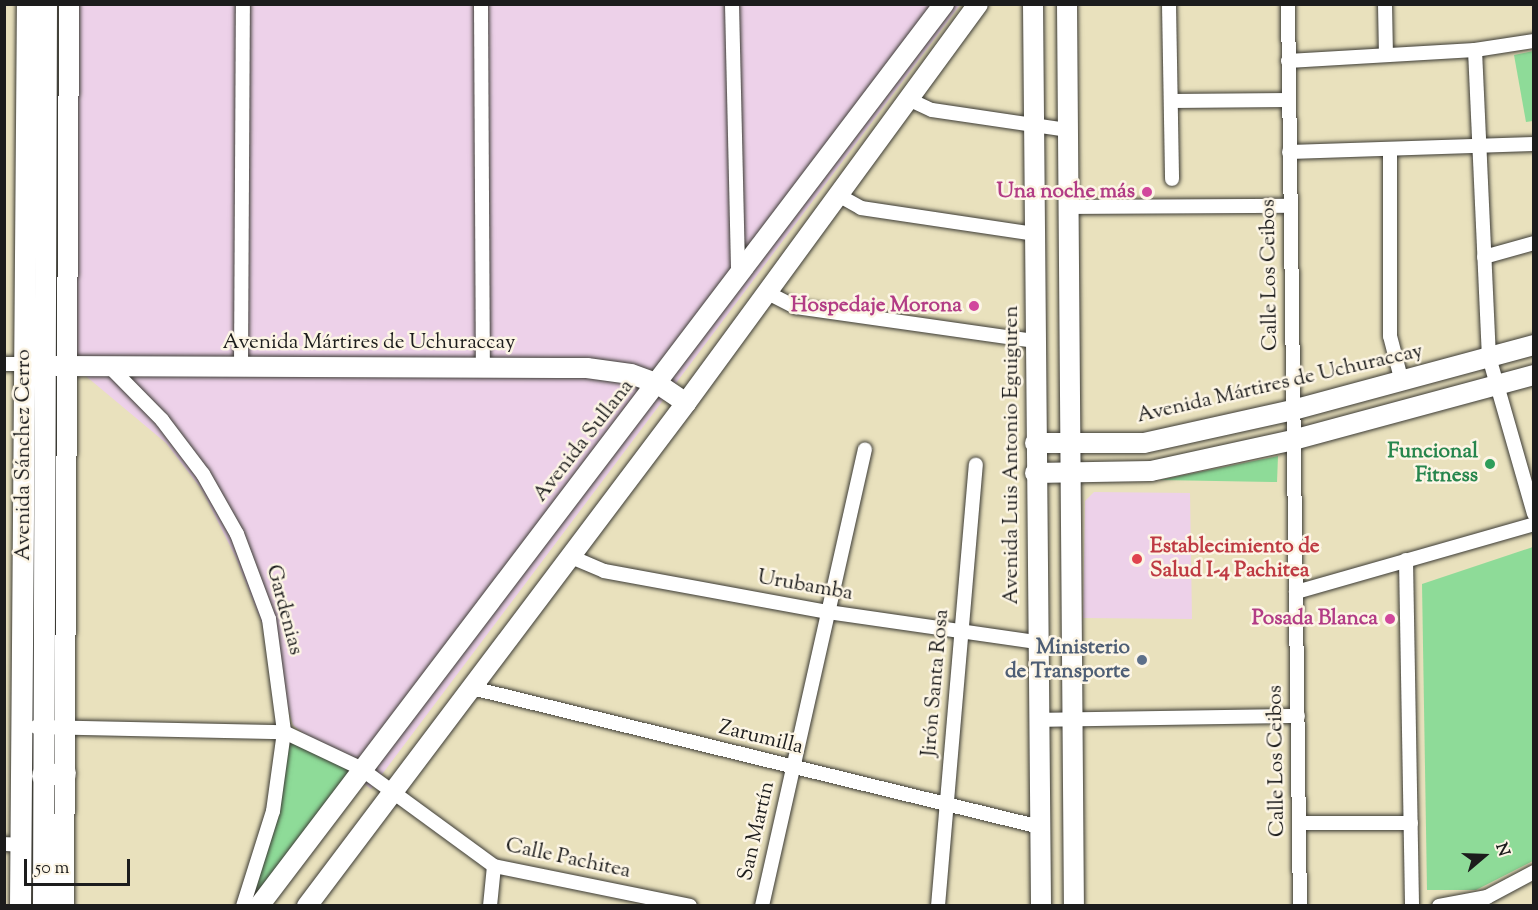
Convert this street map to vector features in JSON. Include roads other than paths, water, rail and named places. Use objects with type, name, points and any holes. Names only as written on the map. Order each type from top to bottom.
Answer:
[{"type":"main road","name":"Avenida Sánchez Cerro","points":[[20,906],[13,844],[32,727],[24,365],[27,4]]},
{"type":"main road","name":"Avenida Sánchez Cerro","points":[[24,365],[46,4]]},
{"type":"main road","name":"Avenida Sánchez Cerro","points":[[64,906],[69,4]]},
{"type":"main road","name":"Avenida Sullana","points":[[259,906],[360,768],[658,384],[944,4]]},
{"type":"main road","points":[[306,906],[686,403],[978,4]]},
{"type":"main road","name":"Avenida Luis Antonio Eguiguren","points":[[1033,4],[1035,473],[1041,906]]},
{"type":"main road","points":[[1067,4],[1074,906]]},
{"type":"main road","name":"Avenida Mártires de Uchuraccay","points":[[1035,443],[1069,445],[1144,443],[1293,410],[1533,345]]},
{"type":"main road","name":"Avenida Mártires de Uchuraccay","points":[[24,365],[587,368],[631,374],[658,384],[686,403]]},
{"type":"main road","points":[[1035,473],[1151,471],[1293,440],[1533,375]]},
{"type":"main road","name":"Avenida Sánchez Cerro","points":[[32,727],[42,775],[42,906]]},
{"type":"main road","points":[[42,775],[65,773]]},
{"type":"street","points":[[241,366],[243,4]]},
{"type":"street","points":[[481,4],[483,367]]},
{"type":"street","points":[[732,4],[738,278]]},
{"type":"street","points":[[1169,4],[1172,179]]},
{"type":"street","name":"Calle Los Ceibos","points":[[1288,4],[1300,906]]},
{"type":"street","points":[[1385,4],[1386,55]]},
{"type":"street","points":[[1288,61],[1475,50],[1533,41]]},
{"type":"street","points":[[1475,50],[1489,357],[1533,514]]},
{"type":"street","points":[[908,99],[932,110],[1067,130]]},
{"type":"street","points":[[1171,101],[1289,100]]},
{"type":"street","points":[[1290,153],[1390,152],[1533,144]]},
{"type":"street","points":[[1390,152],[1390,336],[1402,382]]},
{"type":"street","points":[[838,195],[861,208],[1034,234]]},
{"type":"street","points":[[1068,207],[1290,206]]},
{"type":"street","points":[[1484,257],[1533,243]]},
{"type":"street","points":[[766,292],[796,308],[1034,341]]},
{"type":"street","name":"Gardenias","points":[[110,366],[162,420],[203,474],[237,534],[269,619],[284,732],[273,811],[243,906]]},
{"type":"street","name":"San Martín","points":[[762,906],[865,449]]},
{"type":"street","name":"Jirón Santa Rosa","points":[[938,906],[976,465]]},
{"type":"street","points":[[1296,592],[1533,524]]},
{"type":"street","name":"Urubamba","points":[[569,556],[604,571],[828,612],[1037,642]]},
{"type":"street","points":[[1406,560],[1412,906]]},
{"type":"street","name":"Zarumilla","points":[[472,688],[946,806],[1040,827]]},
{"type":"street","points":[[1038,720],[1298,716]]},
{"type":"street","points":[[32,727],[284,732]]},
{"type":"street","name":"Calle Pachitea","points":[[284,732],[360,768],[395,791],[494,866],[690,906]]},
{"type":"street","points":[[1299,823],[1411,823]]},
{"type":"street","points":[[490,906],[494,866]]},
{"type":"street","points":[[1439,906],[1487,897],[1533,872]]},
{"type":"place","name":"Una noche más","points":[[1147,192]]},
{"type":"place","name":"Hospedaje Morona","points":[[974,306]]},
{"type":"place","name":"Funcional Fitness","points":[[1490,464]]},
{"type":"place","name":"Establecimiento de Salud I-4 Pachitea","points":[[1137,559]]},
{"type":"place","name":"Posada Blanca","points":[[1390,619]]},
{"type":"place","name":"Ministerio de Transporte","points":[[1142,660]]}]
